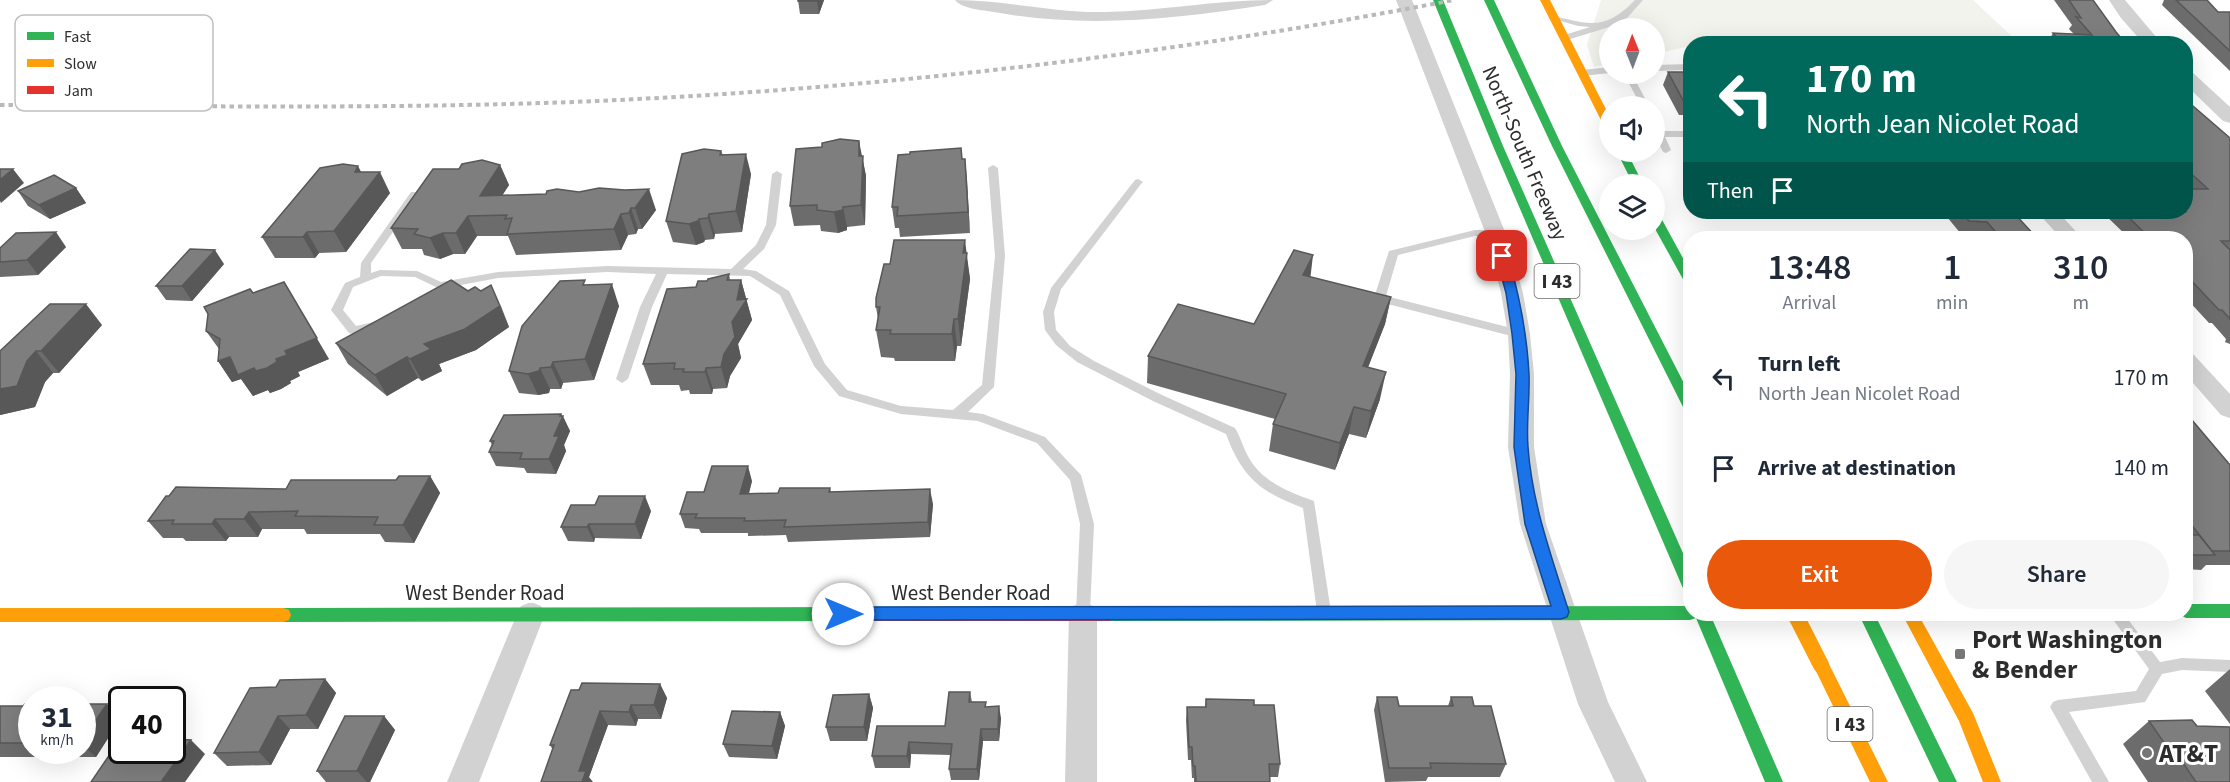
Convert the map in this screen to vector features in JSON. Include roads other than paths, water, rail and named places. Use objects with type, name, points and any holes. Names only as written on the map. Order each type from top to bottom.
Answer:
[{"type":"main road","name":"North-South Freeway","points":[[1438,0],[1498,146],[1683,568]]},
{"type":"main road","name":"North-South Freeway","points":[[1489,0],[1557,146],[1683,393]]},
{"type":"main road","points":[[1545,0],[1599,107]]},
{"type":"main road","points":[[1665,236],[1683,268]]},
{"type":"main road","points":[[2193,611],[2230,611]]},
{"type":"main road","name":"West Bender Road","points":[[0,615],[1683,613]]},
{"type":"main road","points":[[1705,621],[1774,782]]},
{"type":"main road","name":"I 43","points":[[1799,621],[1879,782]]},
{"type":"main road","points":[[1870,621],[1948,782]]},
{"type":"main road","points":[[1914,621],[1967,718],[1992,782]]},
{"type":"street","points":[[963,0],[1041,16],[1118,18],[1195,11],[1265,0]]},
{"type":"street","points":[[1404,0],[1495,233],[1512,293],[1519,334],[1522,374],[1521,447],[1533,524],[1593,704],[1631,782]]},
{"type":"street","points":[[2117,0],[2147,36]]},
{"type":"street","points":[[2193,83],[2230,117]]},
{"type":"street","points":[[2054,219],[2065,231]]},
{"type":"street","points":[[2193,369],[2230,409]]},
{"type":"street","points":[[463,782],[531,614]]},
{"type":"street","points":[[1081,782],[1083,614]]},
{"type":"lane","points":[[1620,18],[1639,0]]},
{"type":"lane","points":[[1554,18],[1578,24],[1599,26]]},
{"type":"lane","points":[[1564,38],[1599,27]]},
{"type":"lane","points":[[1665,68],[1683,67]]},
{"type":"lane","points":[[1582,74],[1599,72]]},
{"type":"lane","points":[[1665,131],[1683,133]]},
{"type":"lane","points":[[956,415],[988,387],[1000,256],[993,168]]},
{"type":"lane","points":[[734,272],[760,247],[771,225],[777,174]]},
{"type":"lane","points":[[1138,182],[1056,288],[1049,303],[1047,318],[1052,334],[1068,351],[1167,403],[1231,431],[1238,453],[1253,474],[1274,492],[1309,505],[1325,613]]},
{"type":"lane","points":[[365,279],[366,263],[415,194]]},
{"type":"lane","points":[[1495,233],[1475,233],[1393,253],[1380,298],[1519,334]]},
{"type":"lane","points":[[386,324],[353,330],[337,310],[349,285],[380,273],[417,274],[436,290],[498,275],[607,269],[752,273],[785,293],[820,366],[843,393],[901,410],[979,417],[1041,440],[1076,478],[1087,524],[1083,614]]},
{"type":"lane","points":[[622,379],[646,307],[663,270]]},
{"type":"lane","points":[[2121,621],[2157,669]]},
{"type":"lane","points":[[2101,782],[2058,707],[2140,697],[2157,669],[2182,664],[2230,666]]},
{"type":"railway","points":[[213,106],[430,106],[573,102],[795,89],[1015,68],[1125,54],[1345,20],[1454,0]]},
{"type":"railway","points":[[0,105],[15,105]]},
{"type":"place","name":"Port Washington & Bender","points":[[1960,654]]},
{"type":"place","name":"AT&T","points":[[2147,753]]}]
